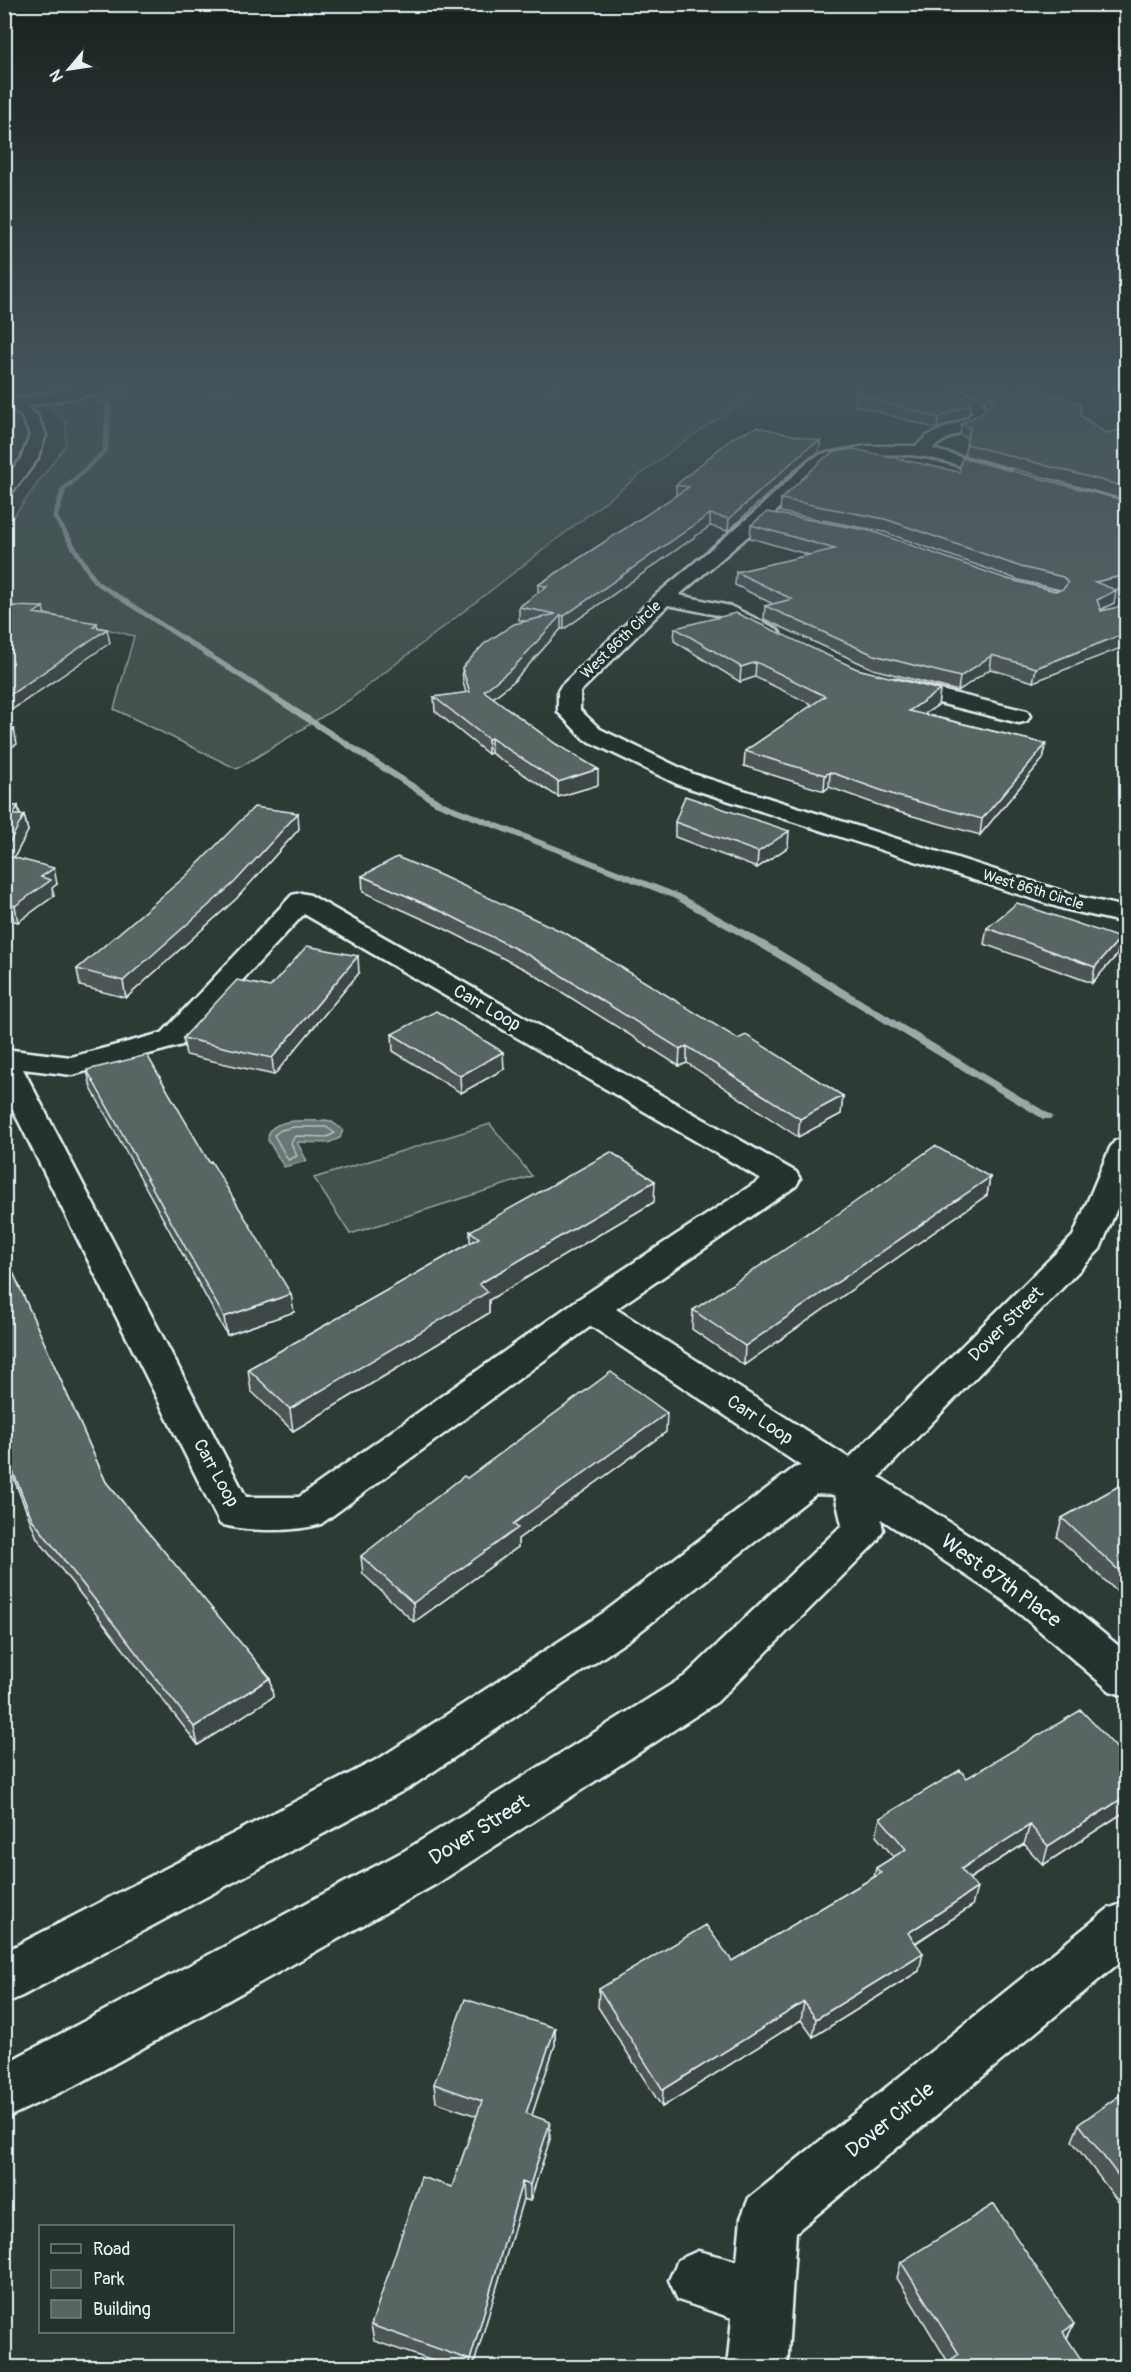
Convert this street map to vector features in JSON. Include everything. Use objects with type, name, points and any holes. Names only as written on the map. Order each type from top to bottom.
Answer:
[{"type":"street","name":"West 86th Circle","points":[[780,498],[664,598],[569,691],[569,712],[592,734],[685,779],[1073,903],[1126,915]]},
{"type":"street","points":[[761,516],[784,520]]},
{"type":"street","points":[[664,598],[723,610],[788,641]]},
{"type":"street","points":[[875,679],[1019,717]]},
{"type":"street","name":"Carr Loop","points":[[301,901],[784,1179],[590,1309],[307,1513],[234,1513],[4,1059],[72,1066],[172,1039],[301,901]]},
{"type":"street","name":"Dover Street","points":[[4,2092],[61,2064],[421,1867],[701,1689],[863,1530],[861,1485],[1088,1241],[1126,1148]]},
{"type":"street","name":"Carr Loop","points":[[590,1309],[861,1485]]},
{"type":"street","points":[[4,1979],[396,1772],[618,1625],[808,1479],[861,1485]]},
{"type":"street","name":"West 87th Place","points":[[861,1485],[1021,1590],[1126,1678]]},
{"type":"street","name":"Dover Circle","points":[[758,2367],[770,2218],[1126,1926]]},
{"type":"street","points":[[698,2280],[762,2297]]},
{"type":"green space","points":[[27,498],[611,498],[348,701],[237,769],[114,709],[134,636],[5,603],[5,528]]},
{"type":"green space","points":[[490,1124],[532,1176],[350,1234],[314,1178]]},
{"type":"water","points":[[326,1120],[343,1130],[340,1138],[328,1143],[297,1142],[307,1161],[284,1167],[268,1140],[269,1131],[282,1123]]},
{"type":"building","points":[[673,498],[753,498],[729,519],[710,514],[564,616],[561,615],[514,667],[484,691],[556,744],[598,769],[558,782],[491,738],[488,739],[434,697],[470,692],[462,668],[484,644],[514,624],[556,614],[519,607],[547,586],[538,585]]},
{"type":"building","points":[[1113,498],[1126,501],[1126,575],[1095,582],[1116,590],[1097,600],[1101,611],[1126,605],[1126,633],[1036,668],[992,655],[960,677],[874,655],[765,606],[792,599],[736,572],[835,549],[751,525],[767,512],[871,531],[1007,579],[1055,591],[1063,589],[1068,583],[1063,577],[1021,567],[885,519],[781,499]]},
{"type":"building","points":[[4,606],[43,607],[34,613],[97,623],[93,627],[107,629],[4,699]]},
{"type":"building","points":[[736,613],[857,669],[940,690],[909,711],[1046,744],[982,819],[897,796],[830,772],[825,775],[745,751],[825,696],[756,662],[741,667],[675,628]]},
{"type":"building","points":[[4,725],[14,729],[4,733]]},
{"type":"building","points":[[685,796],[789,831],[758,852],[675,822]]},
{"type":"building","points":[[4,806],[18,806],[13,815],[24,815],[4,853]]},
{"type":"building","points":[[254,807],[298,813],[234,883],[123,981],[77,969],[187,875]]},
{"type":"building","points":[[4,855],[54,868],[41,877],[51,880],[15,906],[10,904],[4,909]]},
{"type":"building","points":[[397,857],[567,934],[738,1039],[746,1035],[843,1096],[800,1119],[687,1046],[680,1049],[530,956],[445,913],[362,876]]},
{"type":"building","points":[[1017,903],[1120,938],[1095,967],[987,928]]},
{"type":"building","points":[[307,946],[358,956],[272,1058],[183,1038],[237,980],[270,987]]},
{"type":"building","points":[[436,1011],[503,1052],[460,1076],[392,1034]]},
{"type":"building","points":[[147,1055],[209,1162],[211,1161],[291,1294],[224,1317],[87,1070]]},
{"type":"building","points":[[935,1146],[990,1177],[745,1346],[693,1310],[828,1221]]},
{"type":"building","points":[[611,1152],[655,1181],[479,1284],[488,1292],[290,1409],[248,1369],[479,1238],[470,1231]]},
{"type":"building","points":[[4,1252],[106,1482],[270,1678],[194,1727],[32,1519],[4,1449]]},
{"type":"building","points":[[611,1372],[667,1413],[513,1524],[518,1528],[413,1603],[361,1556],[464,1476],[467,1478]]},
{"type":"building","points":[[1126,1482],[1126,1577],[1062,1518]]},
{"type":"building","points":[[1081,1710],[1126,1758],[1126,1796],[1048,1846],[1030,1825],[961,1869],[977,1888],[908,1933],[923,1953],[816,2019],[804,2002],[663,2090],[599,1989],[706,1925],[732,1961],[881,1873],[876,1868],[906,1849],[880,1818],[960,1770],[967,1778]]},
{"type":"building","points":[[465,1999],[555,2028],[526,2113],[550,2122],[530,2185],[522,2182],[470,2360],[371,2325],[421,2177],[452,2187],[482,2101],[434,2084]]},
{"type":"building","points":[[1126,2091],[1126,2186],[1079,2124]]},
{"type":"building","points":[[994,2204],[1074,2324],[1063,2332],[1086,2367],[940,2367],[959,2354],[901,2262]]},
{"type":"waterway","points":[[61,498],[55,517],[95,582],[438,803],[676,896],[767,947],[1047,1117]]}]
